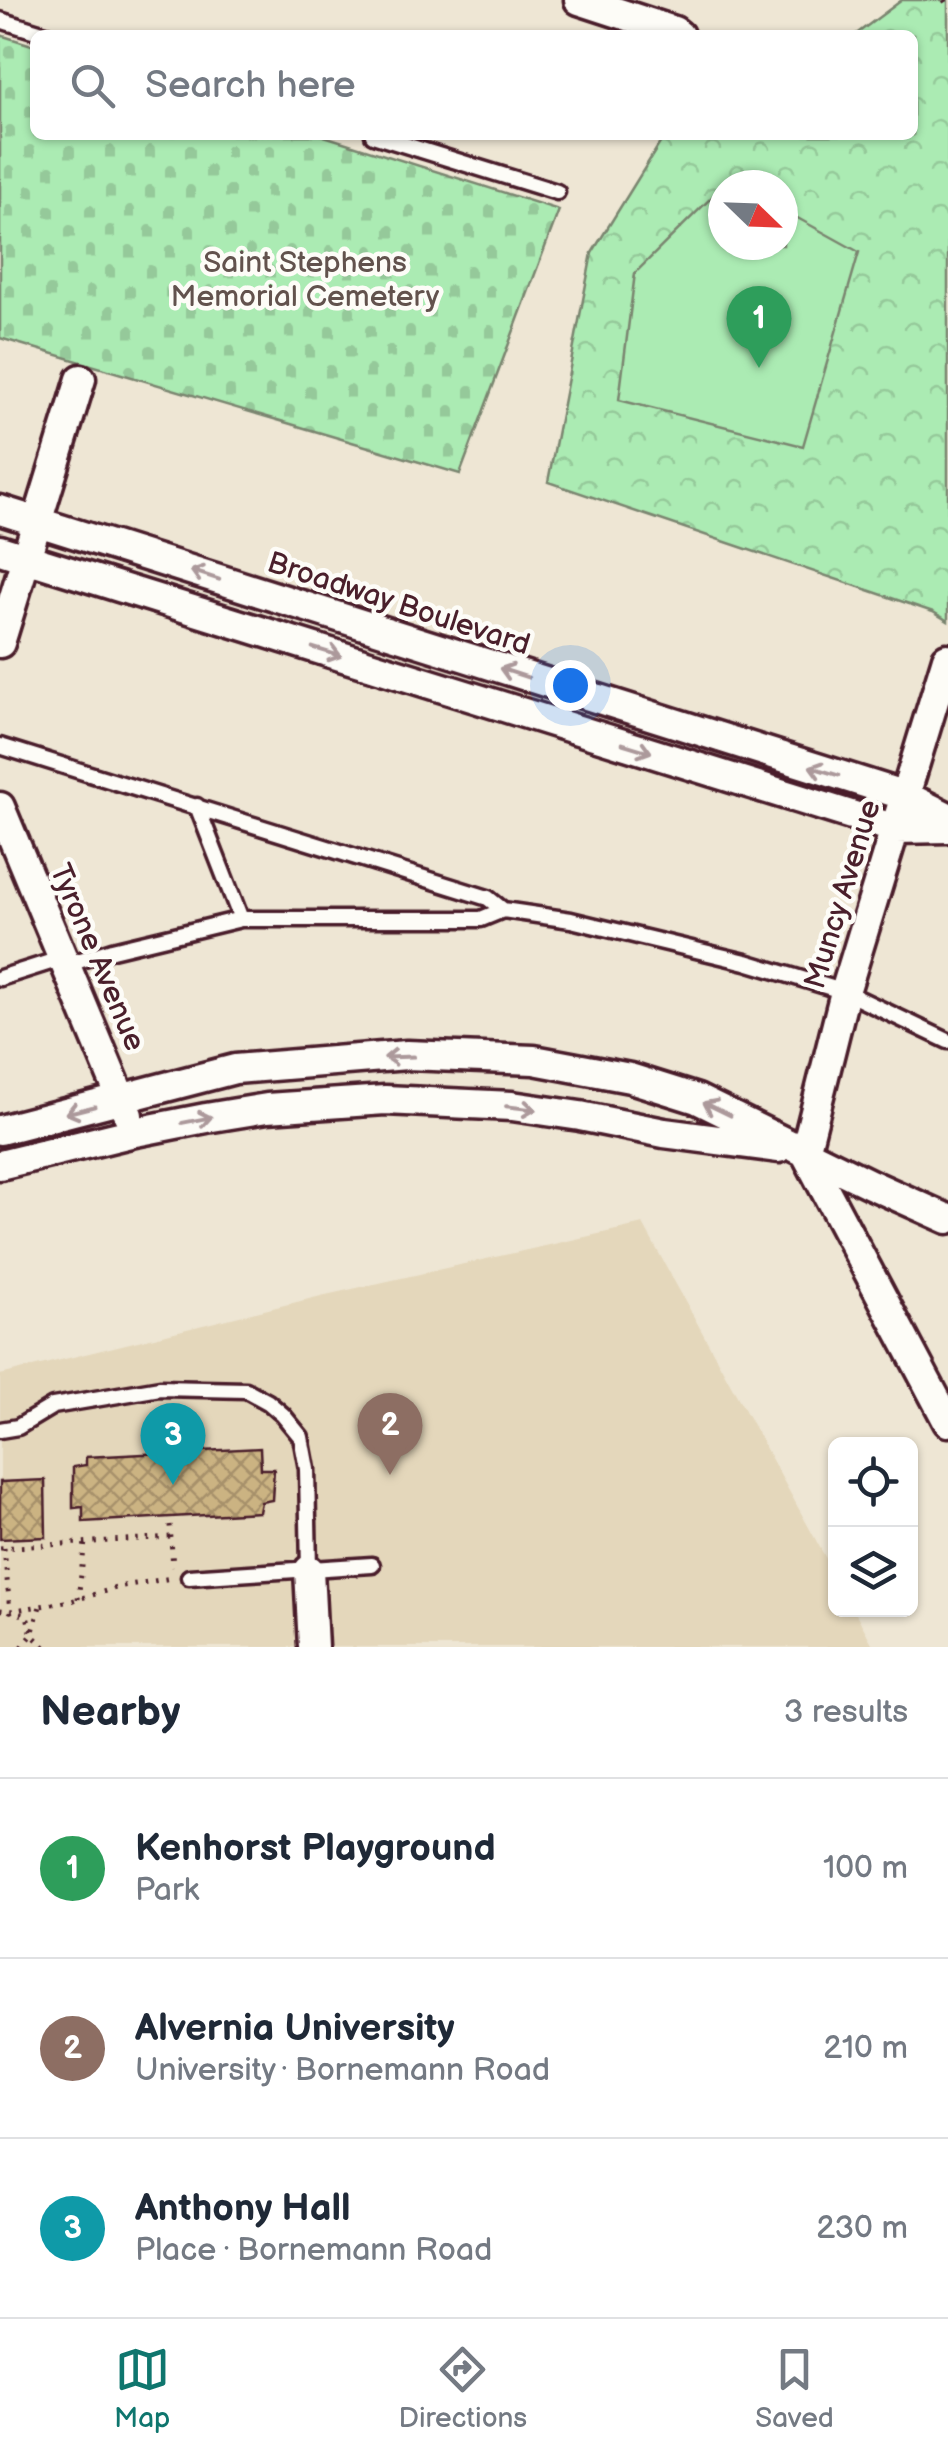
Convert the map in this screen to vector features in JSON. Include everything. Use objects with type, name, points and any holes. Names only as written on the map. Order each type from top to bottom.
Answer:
[{"type":"street","points":[[579,0],[671,30]]},
{"type":"street","points":[[0,643],[13,554],[37,522],[81,379]]},
{"type":"street","name":"Broadway Boulevard","points":[[0,510],[906,796],[948,817]]},
{"type":"street","points":[[13,554],[896,829],[948,828]]},
{"type":"street","name":"Muncy Avenue","points":[[805,1152],[845,992],[947,658]]},
{"type":"street","name":"Tyrone Avenue","points":[[0,807],[135,1132]]},
{"type":"street","points":[[0,1130],[235,1068],[407,1055],[534,1060],[630,1078],[698,1099],[948,1219]]},
{"type":"street","points":[[0,1165],[135,1132],[267,1108],[386,1100],[563,1113],[664,1133],[805,1152]]},
{"type":"street","points":[[805,1152],[948,1422]]},
{"type":"street","points":[[309,1570],[313,1647]]},
{"type":"lane","points":[[0,20],[33,30]]},
{"type":"lane","points":[[390,140],[557,192]]},
{"type":"lane","points":[[947,658],[948,646]]},
{"type":"lane","points":[[0,746],[488,898],[503,910],[571,920],[746,962],[845,992],[948,1042]]},
{"type":"lane","points":[[197,806],[241,918]]},
{"type":"lane","points":[[0,978],[241,918],[481,919],[503,910]]},
{"type":"lane","points":[[0,1430],[18,1427],[54,1406],[160,1388],[246,1390],[283,1415],[301,1438],[306,1469],[309,1570]]},
{"type":"lane","points":[[190,1577],[372,1565]]},
{"type":"path","points":[[10,1611],[172,1579],[170,1525]]},
{"type":"path","points":[[10,1611],[2,1548],[172,1537]]},
{"type":"path","points":[[78,1599],[84,1542]]},
{"type":"path","points":[[22,1647],[32,1635],[40,1606]]},
{"type":"path","points":[[0,1610],[27,1616],[32,1635],[45,1647]]},
{"type":"shaded area","points":[[643,1224],[828,1562],[828,1617],[858,1617],[874,1647],[0,1647],[0,1375],[321,1296]]},
{"type":"green space","points":[[902,0],[948,0],[948,621],[933,612],[548,482],[592,253],[662,140],[918,140],[918,30],[862,30]]},
{"type":"green space","name":"Saint Stephens Memorial Cemetery","points":[[0,35],[30,44],[30,140],[337,140],[559,210],[460,474],[0,338]]},
{"type":"green space","points":[[708,201],[708,260],[798,260],[798,218],[859,252],[803,446],[619,400],[635,273]]},
{"type":"building","points":[[260,1448],[261,1469],[274,1469],[272,1500],[261,1502],[259,1512],[83,1522],[83,1507],[73,1508],[73,1467],[86,1465],[86,1457]]},
{"type":"building","points":[[45,1480],[46,1537],[0,1539],[0,1482]]},
{"type":"place","name":"Kenhorst Playground","points":[[759,368]]},
{"type":"place","name":"Alvernia University","points":[[390,1475]]},
{"type":"place","name":"Anthony Hall","points":[[173,1485]]}]
